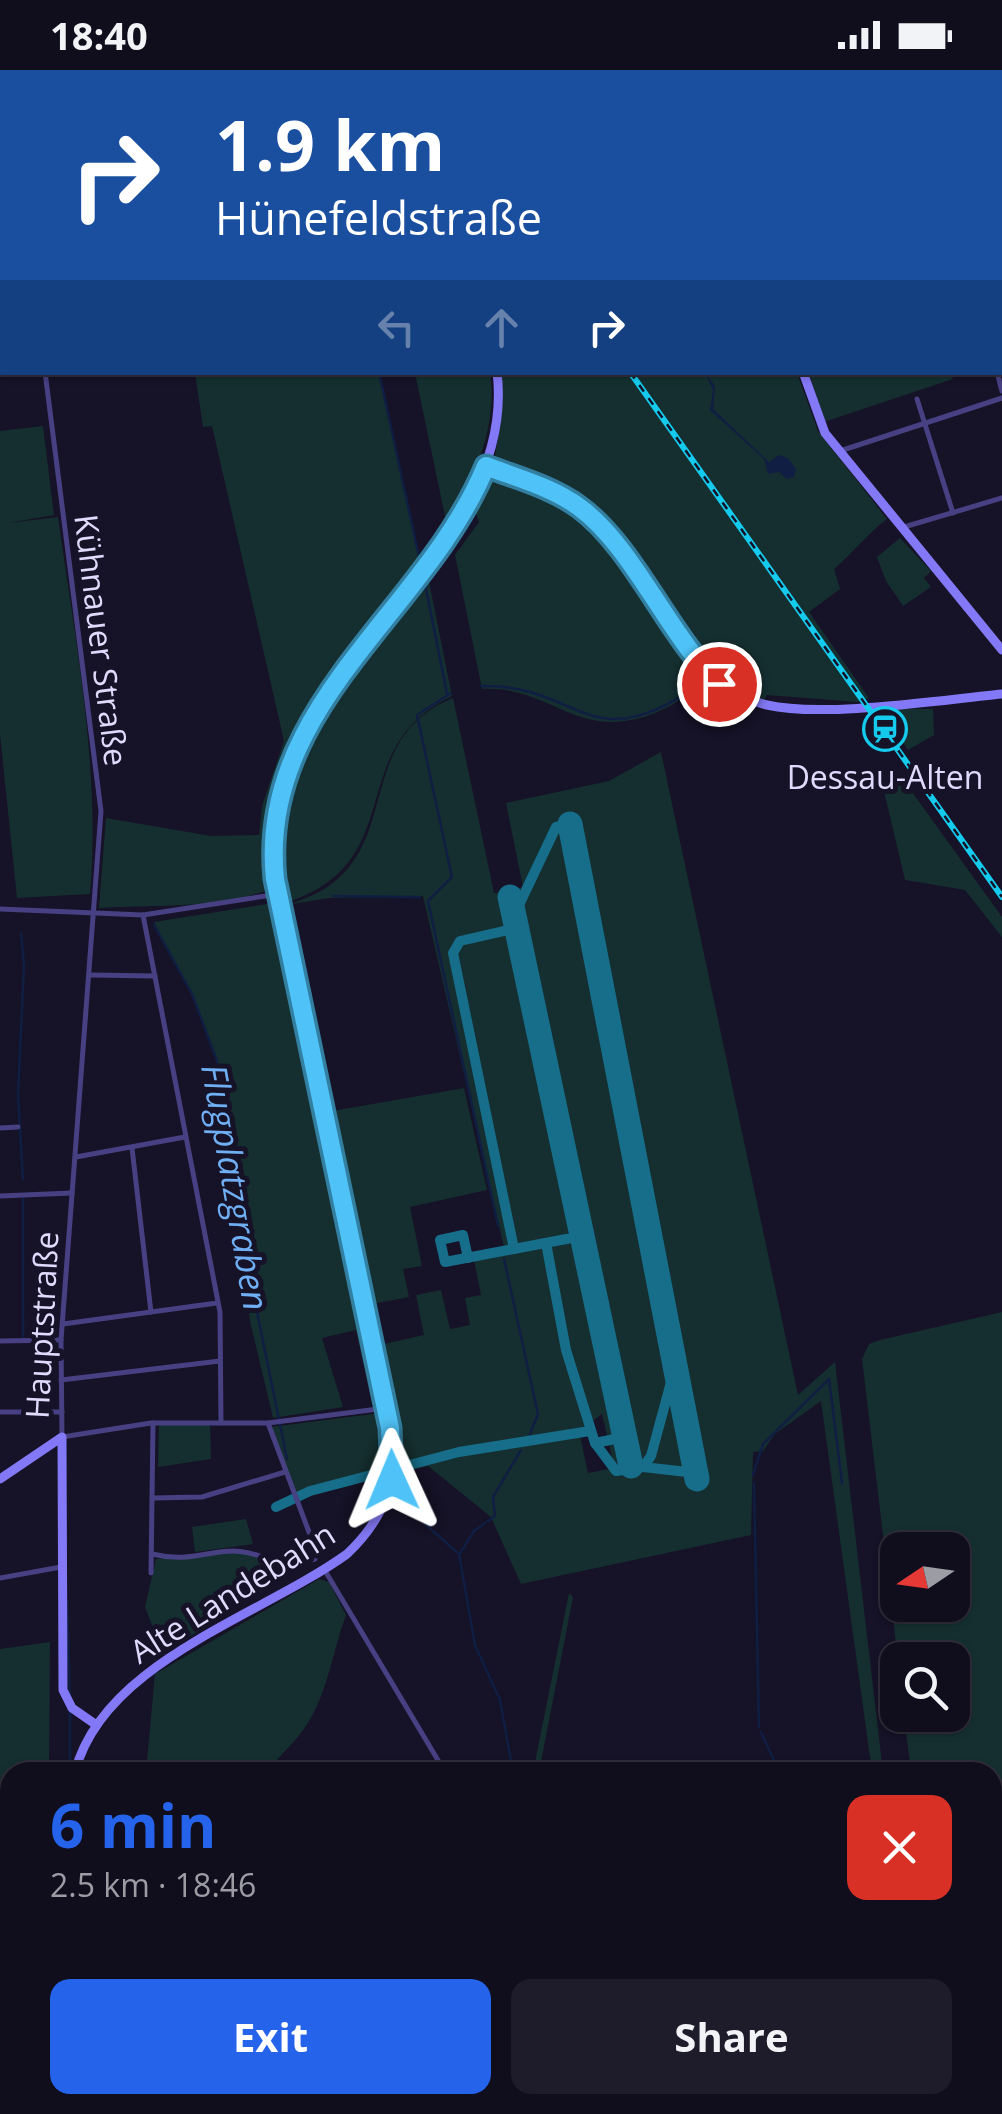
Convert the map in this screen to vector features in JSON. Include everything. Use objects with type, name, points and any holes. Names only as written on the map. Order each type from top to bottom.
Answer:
[{"type":"main road","name":"Alte Landebahn","points":[[95,1724],[133,1683],[324,1568],[362,1539],[386,1500],[394,1458],[386,1408],[278,894],[275,816],[292,754],[320,706],[448,531],[486,466],[498,411],[496,375]]},
{"type":"main road","points":[[804,375],[822,428],[1002,650]]},
{"type":"main road","points":[[486,466],[551,492],[585,511],[695,659],[719,684],[749,700],[808,708],[1002,694]]},
{"type":"main road","points":[[0,1479],[62,1438]]},
{"type":"main road","name":"Hauptstraße","points":[[62,1438],[59,1636],[65,1698],[74,1710],[95,1724]]},
{"type":"main road","points":[[79,1762],[95,1724]]},
{"type":"street","name":"Kühnauer Straße","points":[[44,375],[100,795],[95,914]]},
{"type":"street","points":[[840,451],[1002,395]]},
{"type":"street","points":[[917,399],[953,513]]},
{"type":"street","points":[[904,528],[1002,498]]},
{"type":"street","points":[[0,909],[143,915],[278,894]]},
{"type":"street","name":"Hauptstraße","points":[[62,1438],[63,1324],[95,914]]},
{"type":"street","points":[[143,915],[217,1303],[221,1423]]},
{"type":"street","points":[[90,975],[154,976]]},
{"type":"street","points":[[0,1128],[18,1128]]},
{"type":"street","points":[[76,1157],[185,1137]]},
{"type":"street","points":[[132,1148],[150,1312]]},
{"type":"street","points":[[0,1196],[73,1193]]},
{"type":"street","points":[[63,1324],[217,1303]]},
{"type":"street","points":[[0,1341],[62,1340]]},
{"type":"street","points":[[62,1380],[220,1361]]},
{"type":"street","points":[[62,1438],[153,1423],[274,1423],[386,1408]]},
{"type":"street","points":[[0,1412],[62,1412]]},
{"type":"street","points":[[152,1573],[153,1423]]},
{"type":"street","points":[[152,1554],[190,1556],[239,1548],[284,1568],[316,1557],[285,1472],[274,1423]]},
{"type":"street","points":[[152,1498],[229,1492],[285,1472]]},
{"type":"street","points":[[0,1578],[61,1567]]},
{"type":"street","points":[[324,1568],[439,1762]]},
{"type":"green space","points":[[195,375],[379,375],[420,562],[394,589],[317,699],[286,756],[268,817],[270,889],[208,903],[99,908],[106,818],[211,836],[259,835],[262,806],[284,741],[212,426],[203,427]]},
{"type":"green space","points":[[415,375],[490,375],[491,412],[482,451],[446,521]]},
{"type":"green space","points":[[500,375],[798,375],[818,431],[887,519],[834,569],[840,589],[809,612],[869,698],[858,702],[767,695],[764,700],[736,691],[706,668],[598,516],[567,496],[494,462],[501,418]]},
{"type":"green space","points":[[810,375],[951,375],[953,379],[824,422]]},
{"type":"green space","points":[[43,426],[54,515],[8,523],[58,517],[89,753],[90,894],[17,898],[0,734],[0,431]]},
{"type":"green space","points":[[491,478],[530,489],[563,507],[590,531],[706,682],[659,711],[608,722],[570,713],[517,692],[482,689],[455,555],[479,522],[472,503],[482,483]]},
{"type":"green space","points":[[900,538],[931,571],[924,578],[931,587],[903,606],[886,581],[877,557]]},
{"type":"green space","points":[[426,567],[452,696],[418,719],[397,745],[365,834],[349,861],[324,885],[285,903],[279,856],[282,810],[303,742],[313,720]]},
{"type":"green space","points":[[453,698],[494,893],[502,892],[508,919],[502,928],[513,942],[573,1226],[566,1235],[504,1247],[423,896],[329,898],[286,905],[326,888],[351,864],[367,836],[398,744],[419,718]]},
{"type":"green space","points":[[879,708],[933,709],[934,735],[908,750]]},
{"type":"green space","points":[[661,752],[798,1395],[835,1362],[882,1762],[871,1762],[821,1401],[775,1434],[763,1451],[753,1452],[751,1535],[521,1584],[491,1517],[428,1466],[399,1473],[375,1346],[424,1335],[416,1295],[441,1290],[450,1329],[470,1325],[465,1298],[481,1295],[474,1260],[568,1241],[577,1248],[617,1434],[608,1439],[602,1414],[579,1431],[588,1473],[614,1468],[609,1443],[615,1441],[624,1467],[638,1465],[519,905],[516,889],[523,887],[506,803],[609,781]]},
{"type":"green space","points":[[897,771],[1002,917],[1002,937],[965,890],[905,880],[883,787]]},
{"type":"green space","points":[[273,903],[378,1402],[372,1403],[356,1330],[322,1338],[343,1407],[273,1418],[250,1321],[216,1056],[197,1006],[154,922]]},
{"type":"green space","points":[[464,1088],[487,1190],[410,1207],[422,1266],[403,1269],[409,1297],[367,1305],[327,1112]]},
{"type":"green space","points":[[1002,1312],[1002,1762],[910,1762],[906,1732],[970,1732],[970,1642],[896,1642],[893,1622],[970,1622],[970,1532],[883,1532],[862,1359],[869,1344],[880,1340]]},
{"type":"green space","points":[[380,1413],[386,1469],[296,1494],[271,1427]]},
{"type":"green space","points":[[159,1423],[210,1423],[211,1459],[158,1467]]},
{"type":"green space","points":[[246,1519],[253,1544],[195,1552],[192,1527]]},
{"type":"green space","points":[[240,1551],[274,1565],[285,1578],[163,1653],[145,1607],[156,1559]]},
{"type":"green space","points":[[319,1579],[329,1582],[346,1615],[311,1719],[274,1762],[147,1762],[155,1674]]},
{"type":"green space","points":[[569,1593],[573,1597],[541,1762],[535,1762]]},
{"type":"green space","points":[[50,1642],[49,1762],[0,1762],[0,1649]]},
{"type":"water","points":[[706,375],[715,386],[713,409],[769,462],[779,455],[788,458],[796,469],[794,477],[787,479],[779,472],[768,474],[764,459],[710,410],[713,390]]},
{"type":"waterway","points":[[380,375],[421,566]]},
{"type":"waterway","points":[[423,574],[447,694]]},
{"type":"waterway","points":[[481,686],[542,696],[607,719],[632,717],[662,707],[699,685]]},
{"type":"waterway","points":[[451,693],[417,715],[452,877],[428,901],[498,1226]]},
{"type":"waterway","points":[[333,896],[420,897]]},
{"type":"waterway","name":"Flugplatzgraben","points":[[154,925],[192,994],[217,1061],[220,1076],[215,1106],[287,1459]]},
{"type":"waterway","points":[[21,933],[24,965],[18,1095],[23,1179]]},
{"type":"waterway","points":[[23,1198],[23,1338]]},
{"type":"waterway","points":[[504,1259],[538,1414],[530,1434]]},
{"type":"waterway","points":[[753,1475],[763,1444],[829,1379],[842,1483]]},
{"type":"waterway","points":[[488,1521],[495,1516],[493,1497],[521,1450]]},
{"type":"waterway","points":[[754,1484],[759,1727]]},
{"type":"waterway","name":"Flugplatzgraben","points":[[398,1507],[416,1516],[459,1554],[475,1645],[500,1700],[511,1762]]},
{"type":"waterway","points":[[460,1553],[474,1531],[485,1523]]},
{"type":"waterway","points":[[67,1601],[70,1698]]},
{"type":"waterway","points":[[70,1713],[70,1762]]},
{"type":"waterway","points":[[761,1732],[774,1762]]},
{"type":"taxiway","points":[[512,906],[519,905],[556,827],[570,824]]},
{"type":"taxiway","points":[[514,1249],[453,953],[460,941],[517,928]]},
{"type":"taxiway","points":[[468,1258],[463,1235],[440,1240],[445,1262],[582,1236]]},
{"type":"taxiway","points":[[546,1243],[566,1350],[595,1443],[625,1437]]},
{"type":"taxiway","points":[[595,1443],[616,1471],[643,1467],[651,1456],[674,1371]]},
{"type":"taxiway","points":[[276,1507],[310,1491],[459,1452],[590,1431]]},
{"type":"taxiway","points":[[643,1467],[696,1473]]},
{"type":"runway","points":[[570,824],[697,1479]]},
{"type":"runway","points":[[510,897],[631,1466]]},
{"type":"railway","points":[[632,375],[1002,897]]},
{"type":"place","name":"Dessau-Alten","points":[[885,729]]},
{"type":"route","points":[[392,1480],[394,1453],[390,1428],[275,879],[275,816],[290,759],[320,706],[467,504],[486,466],[551,492],[585,511],[695,659],[719,684]]}]
